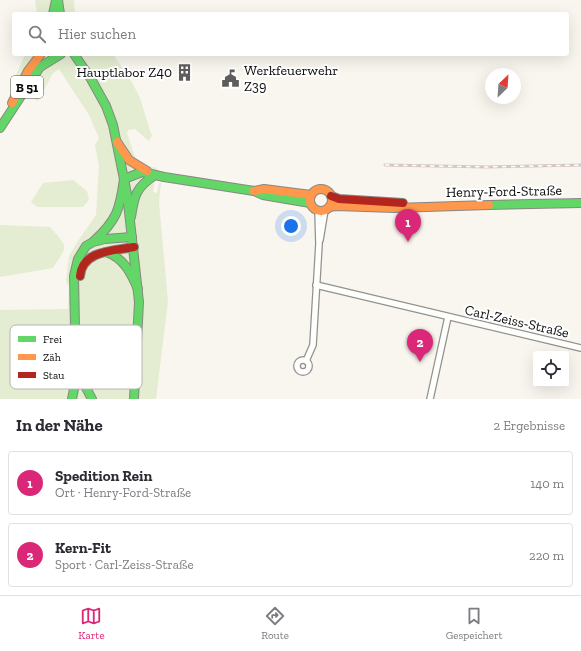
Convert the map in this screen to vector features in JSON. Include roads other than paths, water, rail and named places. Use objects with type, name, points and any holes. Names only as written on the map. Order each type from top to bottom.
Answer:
[{"type":"main road","points":[[54,12],[57,0]]},
{"type":"main road","points":[[57,0],[60,12]]},
{"type":"main road","name":"B 51","points":[[0,127],[30,67],[37,56]]},
{"type":"main road","name":"B 51","points":[[0,127],[40,67],[58,56]]},
{"type":"main road","points":[[75,56],[91,79],[106,106],[117,142],[134,247],[138,289],[138,325]]},
{"type":"main road","points":[[117,142],[134,165],[154,175]]},
{"type":"main road","points":[[124,179],[142,172],[254,191],[263,195],[311,199]]},
{"type":"main road","points":[[130,218],[137,189],[154,175]]},
{"type":"main road","points":[[75,325],[75,268],[81,252],[86,246],[109,228],[116,216],[121,202],[124,179]]},
{"type":"main road","points":[[323,189],[328,191],[331,196],[332,202],[324,209],[313,208],[311,199],[316,190],[323,189]]},
{"type":"main road","name":"Henry-Ford-Straße","points":[[331,196],[428,206]]},
{"type":"main road","name":"Henry-Ford-Straße","points":[[324,209],[336,206],[394,208],[581,203]]},
{"type":"main road","points":[[93,242],[105,239],[132,237]]},
{"type":"main road","points":[[80,325],[80,274],[85,261],[98,254],[134,247]]},
{"type":"main road","points":[[106,252],[113,254],[122,260],[138,289]]},
{"type":"main road","points":[[72,399],[76,389]]},
{"type":"main road","points":[[86,389],[92,399]]},
{"type":"main road","points":[[134,399],[135,389]]},
{"type":"street","points":[[306,361],[313,345],[319,244],[324,209]]},
{"type":"street","name":"Carl-Zeiss-Straße","points":[[316,285],[581,348]]},
{"type":"street","name":"Carl-Zeiss-Straße","points":[[430,399],[448,317]]},
{"type":"railway","points":[[385,165],[487,167],[581,165]]},
{"type":"place","name":"Hauptlabor Z40","points":[[185,72]]},
{"type":"place","name":"Werkfeuerwehr Z39","points":[[231,78]]},
{"type":"place","name":"Spedition Rein","points":[[408,242]]},
{"type":"place","name":"Kern-Fit","points":[[420,362]]}]
